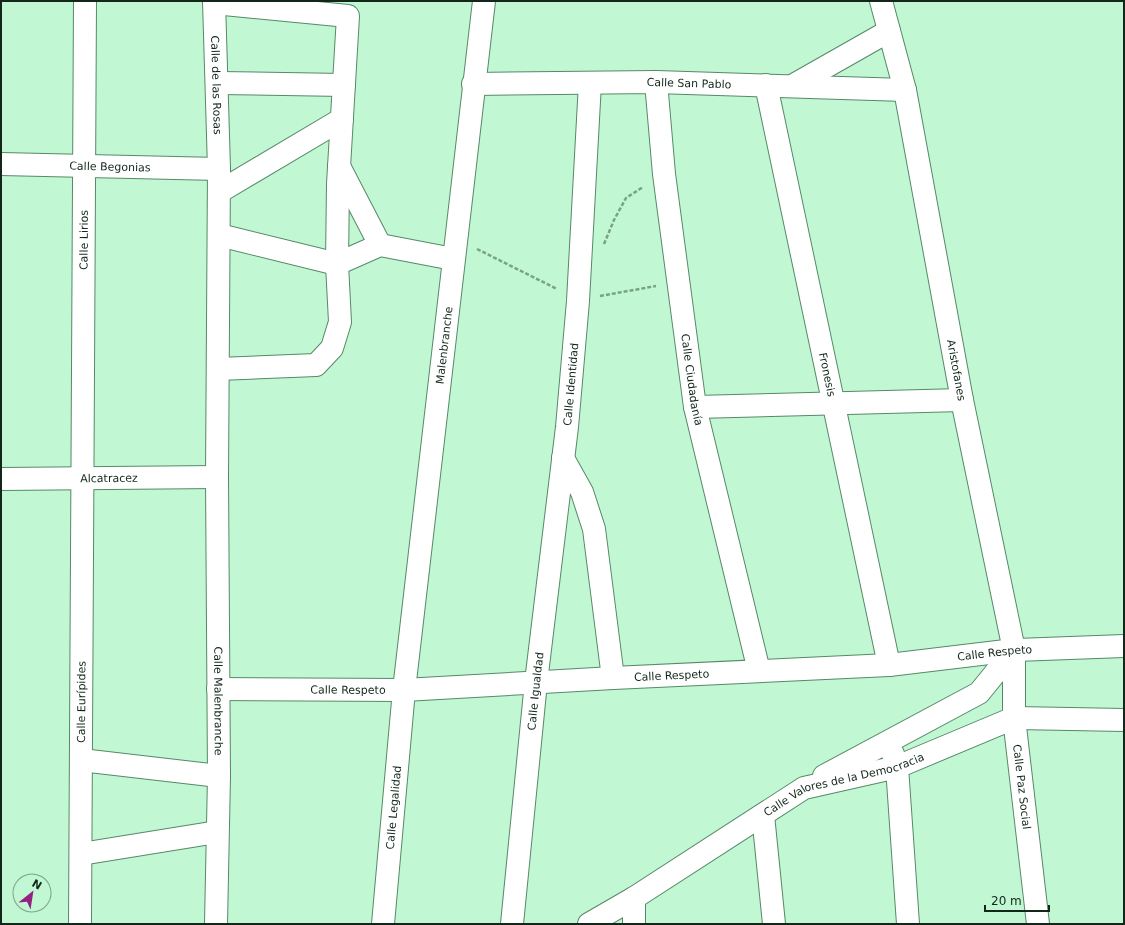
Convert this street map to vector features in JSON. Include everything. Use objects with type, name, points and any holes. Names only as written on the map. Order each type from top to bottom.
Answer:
[{"type":"street","name":"Calle Lirios","points":[[82,479],[85,1]]},
{"type":"street","name":"Malenbranche","points":[[404,690],[473,84],[484,1]]},
{"type":"street","name":"Aristofanes","points":[[881,1],[905,90],[962,400],[1014,650]]},
{"type":"street","points":[[215,2],[348,16],[339,166],[337,264],[340,322],[332,348],[316,365],[218,369]]},
{"type":"street","name":"Calle de las Rosas","points":[[215,2],[219,169]]},
{"type":"street","points":[[792,86],[889,31]]},
{"type":"street","name":"Calle San Pablo","points":[[473,84],[656,82],[905,90]]},
{"type":"street","name":"Calle Ciudadanía","points":[[656,82],[664,174],[695,407],[759,671]]},
{"type":"street","points":[[218,83],[344,85]]},
{"type":"street","name":"Calle Identidad","points":[[563,458],[578,301],[590,83]]},
{"type":"street","name":"Fronesis","points":[[766,85],[889,665]]},
{"type":"street","points":[[219,192],[342,119]]},
{"type":"street","name":"Calle Begonias","points":[[1,164],[219,169]]},
{"type":"street","points":[[339,166],[380,245]]},
{"type":"street","points":[[217,477],[219,169]]},
{"type":"street","points":[[219,235],[337,264],[380,245],[453,259]]},
{"type":"street","points":[[695,407],[962,400]]},
{"type":"street","points":[[563,458],[582,492],[594,528],[613,678]]},
{"type":"street","name":"Calle Igualdad","points":[[512,924],[536,682],[563,458]]},
{"type":"street","name":"Alcatracez","points":[[1,479],[217,477]]},
{"type":"street","name":"Calle Malenbranche","points":[[216,924],[219,776],[217,477]]},
{"type":"street","name":"Calle Eurípides","points":[[80,924],[82,479]]},
{"type":"street","name":"Calle Respeto","points":[[218,689],[404,690],[613,678],[889,665],[1014,650],[1124,646]]},
{"type":"street","points":[[804,788],[888,741],[979,693],[1014,650]]},
{"type":"street","name":"Calle Paz Social","points":[[1014,650],[1014,718],[1038,924]]},
{"type":"street","name":"Calle Legalidad","points":[[383,924],[404,690]]},
{"type":"street","name":"Calle Valores de la Democracia","points":[[589,924],[634,898],[804,788],[897,767],[1014,718],[1124,720]]},
{"type":"street","points":[[888,741],[897,767],[908,924]]},
{"type":"street","points":[[81,760],[219,776]]},
{"type":"street","points":[[763,815],[774,924]]},
{"type":"street","points":[[81,854],[217,832]]},
{"type":"street","points":[[634,898],[634,924]]},
{"type":"path","points":[[604,246],[614,220],[626,198],[664,174]]}]
